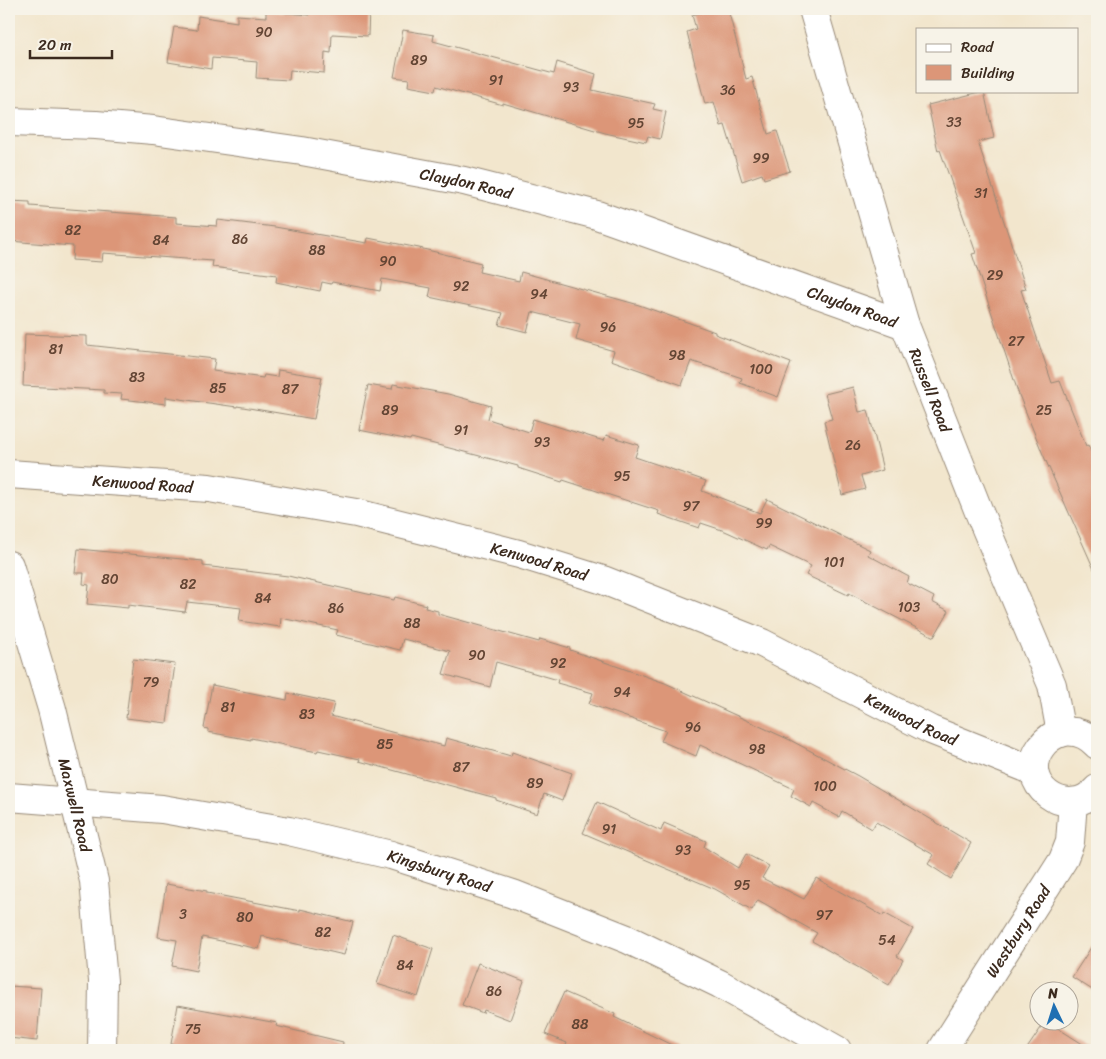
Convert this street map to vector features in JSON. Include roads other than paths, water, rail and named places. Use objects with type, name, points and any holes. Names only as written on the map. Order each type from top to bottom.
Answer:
[{"type":"street","name":"Russell Road","points":[[813,9],[905,325],[979,512],[1052,685],[1061,732]]},
{"type":"street","name":"Claydon Road","points":[[9,122],[96,125],[152,130],[302,151],[464,182],[597,215],[905,325]]},
{"type":"street","name":"Kenwood Road","points":[[9,474],[209,488],[356,513],[519,554],[603,580],[762,643],[931,730],[1034,771]]},
{"type":"street","name":"Maxwell Road","points":[[9,565],[52,709],[94,881],[103,981],[102,1050]]},
{"type":"street","points":[[1091,793],[1062,802],[1052,798],[1043,791],[1037,782],[1034,761],[1037,752],[1047,740],[1061,732],[1083,734],[1097,745]]},
{"type":"street","name":"Westbury Road","points":[[942,1050],[1063,860],[1091,793]]},
{"type":"street","name":"Kingsbury Road","points":[[9,798],[162,809],[289,831],[391,855],[513,894],[627,939],[720,984],[836,1050]]}]
